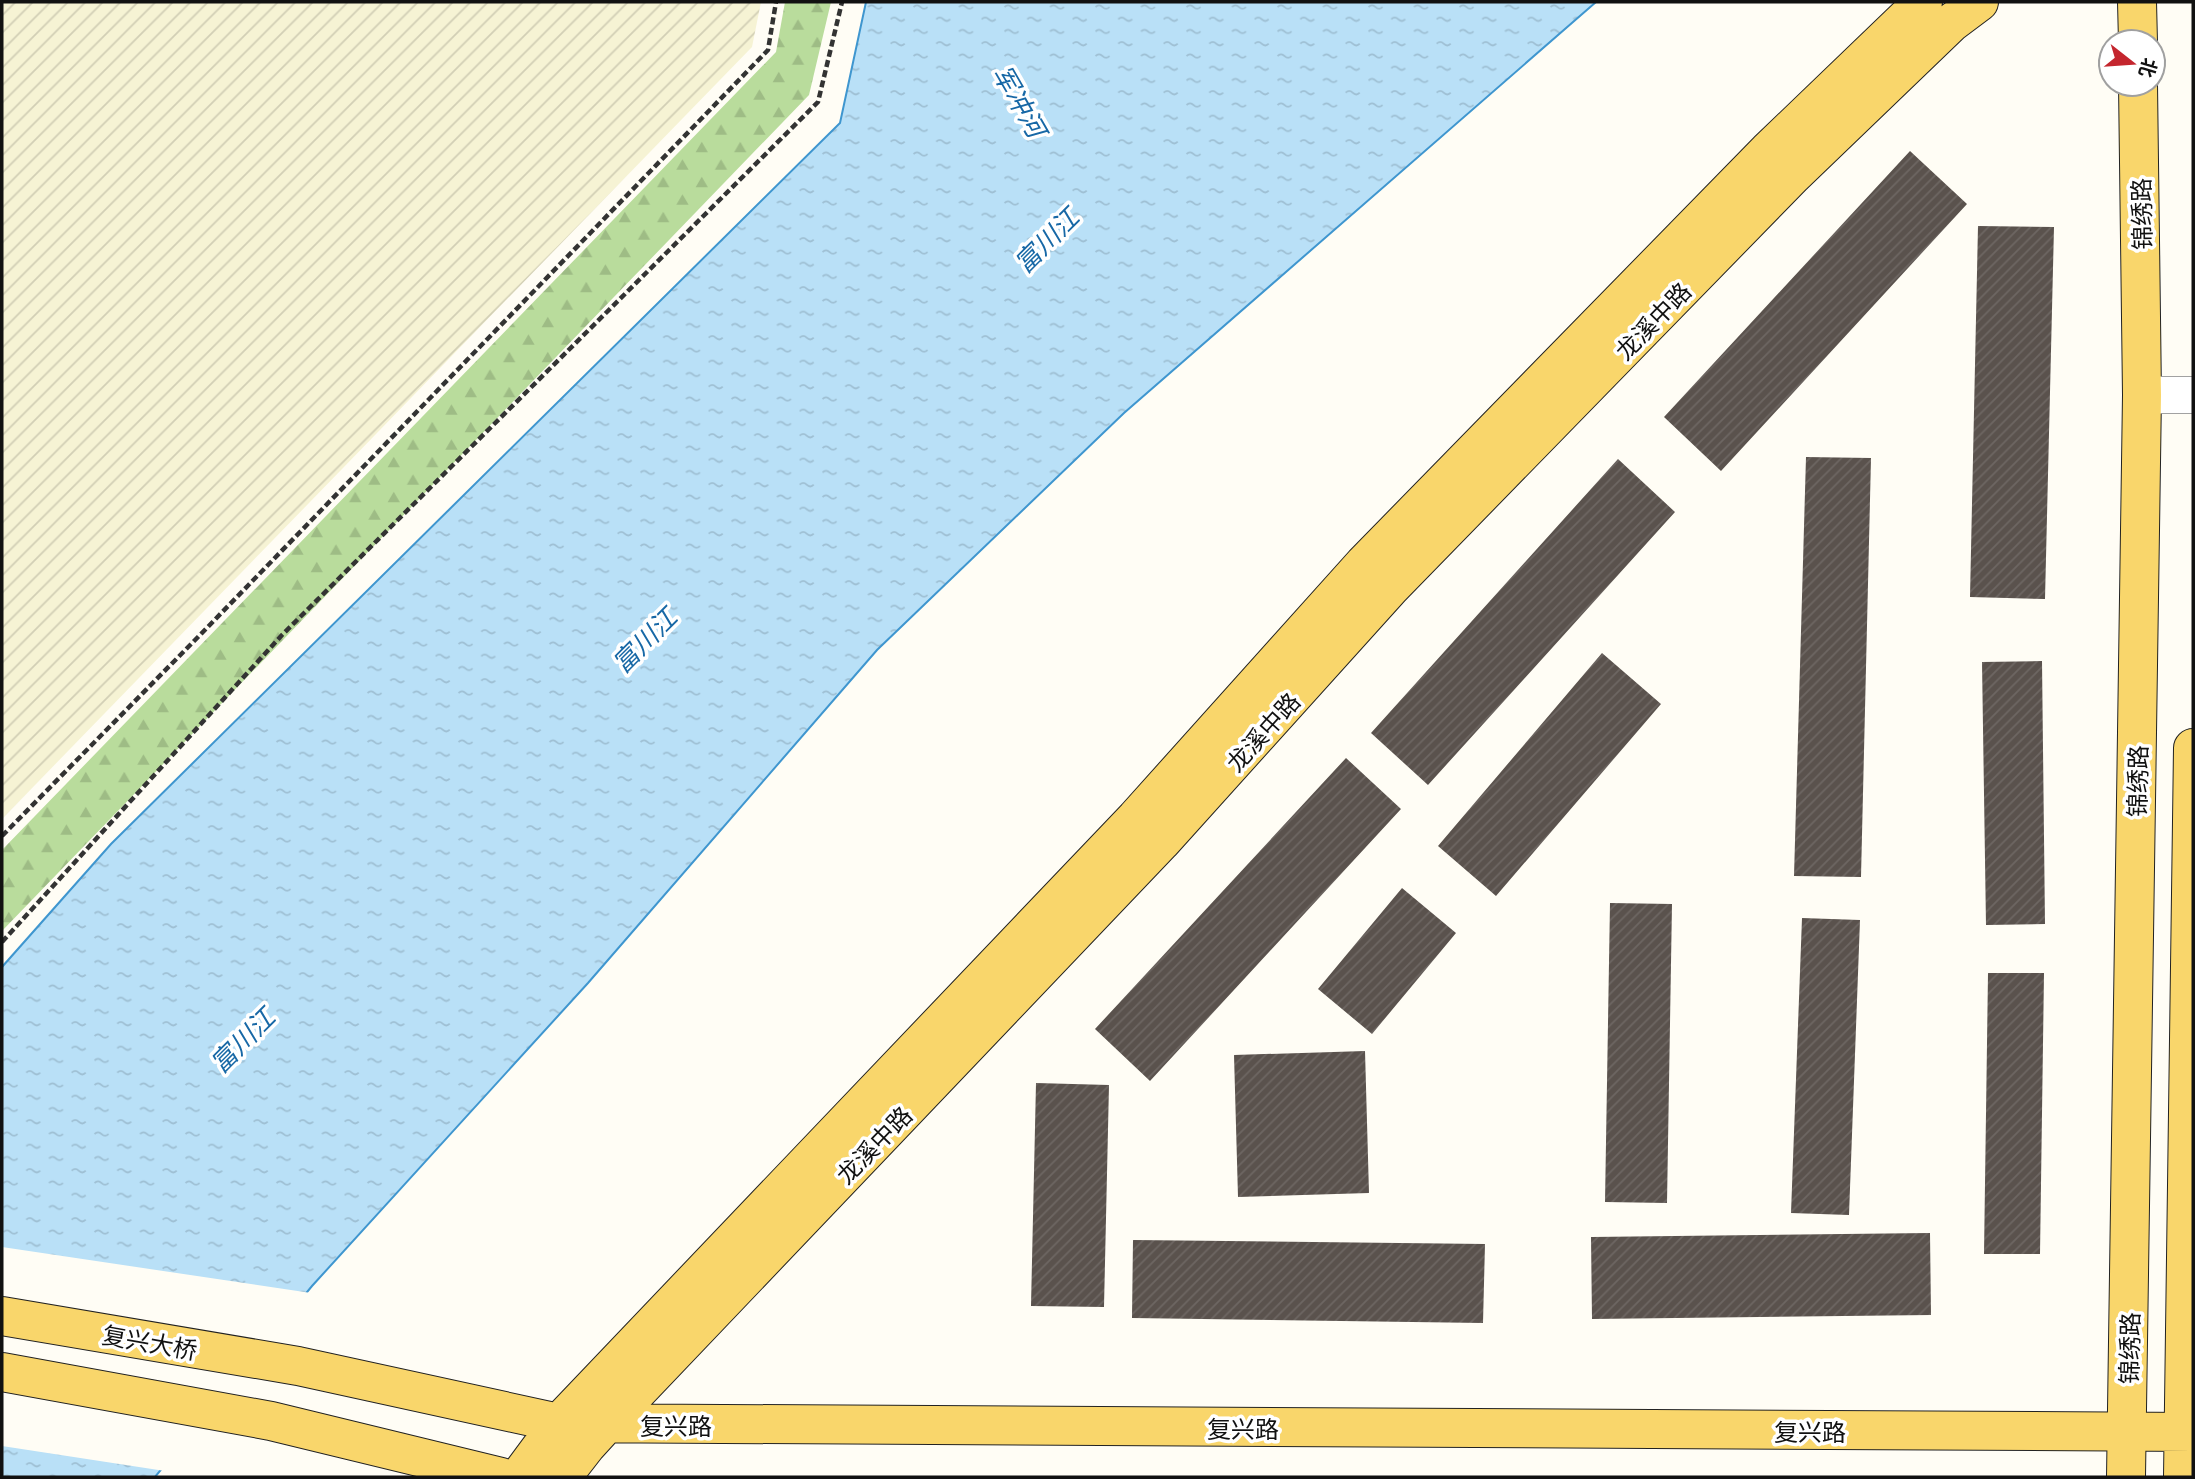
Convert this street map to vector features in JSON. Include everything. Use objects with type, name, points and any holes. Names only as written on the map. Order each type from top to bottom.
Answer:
[{"type":"main road","name":"龙溪中路","points":[[519,1477],[559,1423],[1136,818],[1364,564],[1768,151],[1923,2]]},
{"type":"main road","name":"龙溪中路","points":[[562,1477],[607,1423],[1161,842],[1399,579],[1793,176],[1951,23],[1979,2]]},
{"type":"main road","points":[[2137,2],[2138,28]]},
{"type":"main road","name":"锦绣路","points":[[2126,1477],[2142,395],[2138,98]]},
{"type":"main road","points":[[2183,1477],[2188,1432],[2193,748]]},
{"type":"main road","name":"复兴大桥","points":[[2,1316],[298,1366]]},
{"type":"main road","name":"复兴路","points":[[298,1366],[559,1423],[2188,1432]]},
{"type":"main road","points":[[2,1372],[271,1421],[501,1477]]},
{"type":"street","points":[[2142,395],[2193,396]]},
{"type":"path","points":[[2,836],[768,50],[776,2]]},
{"type":"path","points":[[2,942],[282,635],[818,102],[842,2]]},
{"type":"shaded area","points":[[2,2],[761,2],[752,47],[2,819]]},
{"type":"green space","points":[[785,2],[831,2],[809,95],[2,931],[2,850],[776,52]]},
{"type":"water","points":[[866,2],[1596,2],[1124,413],[877,650],[588,983],[312,1286],[155,1477],[2,1477],[2,967],[111,844],[840,123]]},
{"type":"pier","points":[[2,1247],[311,1293],[165,1471],[2,1446]]},
{"type":"building","points":[[1910,151],[1967,204],[1721,471],[1664,417]]},
{"type":"building","points":[[1978,226],[2054,227],[2045,599],[1970,597]]},
{"type":"building","points":[[1806,457],[1871,458],[1861,877],[1794,876]]},
{"type":"building","points":[[1618,459],[1675,512],[1428,785],[1371,733]]},
{"type":"building","points":[[1602,653],[1661,704],[1496,896],[1438,846]]},
{"type":"building","points":[[2042,661],[2045,924],[1986,925],[1982,662]]},
{"type":"building","points":[[1346,758],[1401,809],[1150,1081],[1095,1029]]},
{"type":"building","points":[[1402,888],[1456,933],[1372,1034],[1318,989]]},
{"type":"building","points":[[1610,903],[1672,904],[1667,1203],[1605,1202]]},
{"type":"building","points":[[1802,918],[1860,920],[1849,1215],[1791,1213]]},
{"type":"building","points":[[1988,973],[2044,973],[2040,1254],[1984,1254]]},
{"type":"building","points":[[1365,1051],[1369,1193],[1238,1197],[1234,1055]]},
{"type":"building","points":[[1036,1083],[1109,1085],[1104,1307],[1031,1306]]},
{"type":"building","points":[[1930,1233],[1931,1315],[1592,1319],[1591,1237]]},
{"type":"building","points":[[1133,1240],[1485,1244],[1483,1323],[1132,1318]]},
{"type":"water label","name":"军冲河","points":[[1021,100]]},
{"type":"water label","name":"富川江","points":[[1045,239]]},
{"type":"water label","name":"富川江","points":[[643,639]]},
{"type":"water label","name":"富川江","points":[[241,1039]]}]
